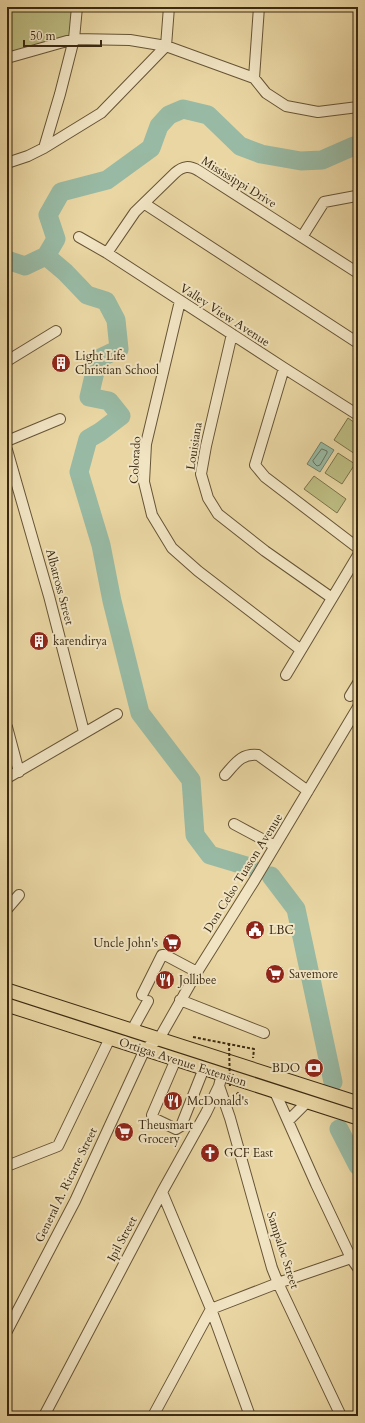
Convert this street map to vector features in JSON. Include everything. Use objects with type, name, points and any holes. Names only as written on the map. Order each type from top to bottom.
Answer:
[{"type":"main road","name":"Ortigas Avenue Extension","points":[[7,990],[358,1103]]},
{"type":"main road","name":"Ortigas Avenue Extension","points":[[7,1005],[204,1068],[220,1080],[275,1092],[358,1118]]},
{"type":"street","points":[[44,148],[74,39],[77,7]]},
{"type":"street","points":[[7,163],[28,156],[44,148],[101,113],[166,46],[169,7]]},
{"type":"street","points":[[254,78],[258,7]]},
{"type":"street","points":[[7,58],[74,39],[130,40],[166,46],[254,78],[266,93],[286,106],[318,112],[358,107]]},
{"type":"street","name":"Mississippi Drive","points":[[107,253],[135,212],[145,204],[180,168],[186,166],[192,167],[358,273]]},
{"type":"street","points":[[302,237],[324,202],[356,196]]},
{"type":"street","points":[[145,204],[358,343]]},
{"type":"street","name":"Valley View Avenue","points":[[79,236],[358,415]]},
{"type":"street","name":"Colorado","points":[[180,301],[146,444],[144,482],[152,515],[172,548],[198,571],[301,650]]},
{"type":"street","points":[[7,361],[56,331]]},
{"type":"street","name":"Louisiana","points":[[232,334],[201,474],[208,498],[218,514],[265,551],[332,598]]},
{"type":"street","points":[[284,368],[256,465],[265,476],[358,548]]},
{"type":"street","points":[[7,440],[60,419]]},
{"type":"street","name":"Albatross Street","points":[[7,450],[50,596],[84,732]]},
{"type":"street","points":[[286,675],[358,555]]},
{"type":"street","points":[[350,696],[358,683]]},
{"type":"street","name":"Don Celso Tuason Avenue","points":[[145,1049],[159,1039],[180,1000],[275,846],[358,707]]},
{"type":"street","points":[[7,778],[117,714]]},
{"type":"street","points":[[7,727],[19,772]]},
{"type":"street","points":[[224,775],[243,757],[251,754],[258,756],[308,791]]},
{"type":"street","points":[[234,824],[275,846]]},
{"type":"street","points":[[7,909],[19,895]]},
{"type":"street","points":[[132,1030],[162,955],[197,972]]},
{"type":"street","points":[[180,1000],[264,1033]]},
{"type":"street","points":[[7,1166],[58,1146],[110,1038]]},
{"type":"street","name":"General A. Ricarte Street","points":[[7,1331],[75,1201],[145,1049]]},
{"type":"street","points":[[176,1059],[152,1116],[153,1118],[176,1129],[181,1126],[204,1068]]},
{"type":"street","name":"Ipil Street","points":[[44,1416],[162,1192],[206,1113],[220,1080]]},
{"type":"street","name":"Sampaloc Street","points":[[220,1080],[278,1283],[341,1416]]},
{"type":"street","points":[[275,1092],[351,1258],[358,1268]]},
{"type":"street","points":[[288,1121],[307,1102]]},
{"type":"street","points":[[162,1192],[211,1309],[250,1416]]},
{"type":"street","points":[[153,1416],[211,1309],[278,1283],[351,1258]]},
{"type":"path","points":[[212,1041],[229,1043],[254,1049]]},
{"type":"path","points":[[229,1043],[230,1088]]},
{"type":"green space","points":[[7,7],[73,7],[70,36],[7,53]]},
{"type":"green space","points":[[348,418],[358,425],[358,456],[334,440]]},
{"type":"green space","points":[[338,453],[355,464],[342,484],[325,473]]},
{"type":"green space","points":[[314,476],[346,499],[337,513],[304,489]]},
{"type":"water","points":[[321,442],[334,450],[320,472],[307,464]]},
{"type":"waterway","points":[[7,260],[25,266],[46,256],[56,239],[48,215],[61,192],[107,180],[151,148],[159,126],[169,115],[183,109],[208,115],[240,146],[261,154],[301,161],[322,160],[354,146],[358,146]]},
{"type":"waterway","points":[[46,256],[65,272],[87,295],[106,301],[116,320],[119,349],[98,359],[89,397],[109,401],[121,416],[88,439],[79,472],[101,545],[112,601],[140,713],[191,780],[195,835],[210,855],[250,867]]},
{"type":"waterway","points":[[271,876],[296,909],[333,1082]]},
{"type":"waterway","points":[[339,1129],[358,1166]]},
{"type":"place","name":"Light Life Christian School","points":[[61,363]]},
{"type":"place","name":"karendirya","points":[[39,641]]},
{"type":"place","name":"LBC","points":[[255,930]]},
{"type":"place","name":"Uncle John's","points":[[172,943]]},
{"type":"place","name":"Savemore","points":[[275,974]]},
{"type":"place","name":"Jollibee","points":[[165,980]]},
{"type":"place","name":"BDO","points":[[314,1068]]},
{"type":"place","name":"McDonald's","points":[[173,1101]]},
{"type":"place","name":"Theusmart Grocery","points":[[124,1132]]},
{"type":"place","name":"GCF East","points":[[210,1153]]}]
